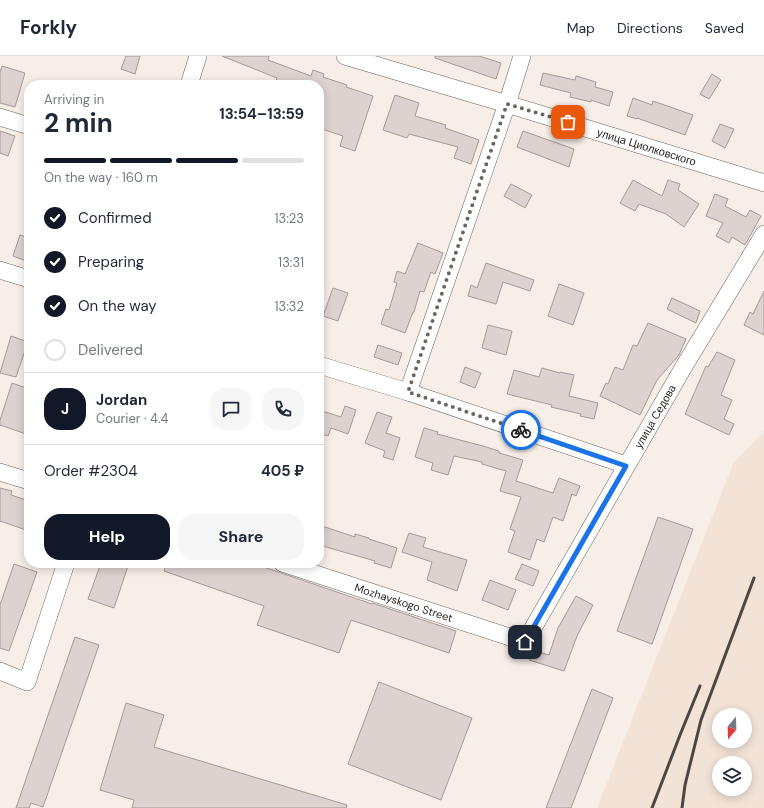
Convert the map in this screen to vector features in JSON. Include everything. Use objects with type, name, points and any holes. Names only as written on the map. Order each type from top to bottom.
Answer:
[{"type":"street","points":[[191,80],[198,56]]},
{"type":"street","name":"улица Циолковского","points":[[345,56],[764,183]]},
{"type":"street","points":[[408,392],[507,104],[522,56]]},
{"type":"street","points":[[0,117],[24,124]]},
{"type":"street","name":"улица Седова","points":[[525,642],[683,368],[764,234]]},
{"type":"street","points":[[0,270],[24,277]]},
{"type":"street","points":[[324,367],[408,392],[626,466]]},
{"type":"street","points":[[0,472],[24,479]]},
{"type":"street","points":[[0,671],[27,682],[64,568]]},
{"type":"street","name":"Mozhayskogo Street","points":[[297,568],[525,642]]},
{"type":"shaded area","points":[[764,431],[764,808],[597,808],[733,464]]},
{"type":"building","points":[[126,56],[140,56],[135,74],[121,69]]},
{"type":"building","points":[[222,56],[269,56],[268,60],[311,76],[313,70],[324,74],[323,77],[347,85],[346,87],[373,96],[355,151],[340,146],[343,136],[324,130],[324,80],[276,80],[277,78]]},
{"type":"building","points":[[435,56],[479,56],[501,63],[496,79],[435,58]]},
{"type":"building","points":[[2,66],[25,73],[15,107],[0,103],[0,72]]},
{"type":"building","points":[[543,73],[575,80],[576,76],[596,82],[595,87],[613,92],[609,106],[591,100],[591,102],[570,97],[571,93],[540,85]]},
{"type":"building","points":[[712,74],[721,80],[709,99],[700,94]]},
{"type":"building","points":[[395,95],[419,103],[415,116],[446,125],[445,128],[479,140],[471,164],[454,158],[458,147],[409,134],[407,138],[383,130]]},
{"type":"building","points":[[633,98],[652,105],[653,101],[693,115],[685,135],[637,118],[627,116]]},
{"type":"building","points":[[720,124],[734,129],[725,148],[712,141]]},
{"type":"building","points":[[0,131],[15,136],[8,156],[0,153]]},
{"type":"building","points":[[523,131],[574,149],[569,167],[517,147]]},
{"type":"building","points":[[633,180],[662,196],[668,180],[680,184],[678,190],[699,204],[684,227],[666,214],[639,204],[635,211],[620,203]]},
{"type":"building","points":[[511,184],[532,195],[525,208],[504,196]]},
{"type":"building","points":[[715,194],[728,199],[725,206],[746,217],[750,210],[761,216],[745,245],[732,237],[729,243],[716,236],[723,223],[706,216]]},
{"type":"building","points":[[20,235],[24,236],[24,260],[13,256]]},
{"type":"building","points":[[418,243],[443,253],[435,274],[431,272],[424,292],[420,291],[414,312],[405,333],[381,324],[386,309],[389,310],[397,283],[394,282],[397,271],[405,274]]},
{"type":"building","points":[[486,263],[534,280],[530,291],[503,282],[496,304],[468,296],[471,285],[477,288]]},
{"type":"building","points":[[559,284],[584,293],[573,325],[548,316]]},
{"type":"building","points":[[333,288],[348,293],[338,321],[324,316]]},
{"type":"building","points":[[764,291],[764,335],[744,325],[750,312],[753,314]]},
{"type":"building","points":[[672,298],[700,311],[696,323],[667,309]]},
{"type":"building","points":[[648,323],[686,339],[679,355],[657,380],[640,415],[600,396],[606,383],[608,384],[615,367],[623,370],[633,345],[637,346]]},
{"type":"building","points":[[488,325],[512,331],[506,355],[482,348]]},
{"type":"building","points":[[11,336],[24,341],[24,354],[16,377],[0,373]]},
{"type":"building","points":[[378,345],[402,353],[398,365],[374,357]]},
{"type":"building","points":[[717,352],[735,360],[721,395],[732,400],[724,419],[734,424],[729,435],[685,414],[706,366],[708,367]]},
{"type":"building","points":[[465,367],[481,373],[475,388],[460,382]]},
{"type":"building","points":[[542,368],[574,375],[569,396],[598,403],[594,419],[580,416],[581,414],[551,407],[552,405],[507,394],[514,370],[539,377]]},
{"type":"building","points":[[12,383],[24,387],[24,433],[0,425],[0,420]]},
{"type":"building","points":[[345,406],[356,410],[348,434],[331,428],[328,436],[324,435],[324,412],[341,417]]},
{"type":"building","points":[[377,412],[392,417],[386,433],[400,438],[393,460],[383,457],[385,451],[365,443]]},
{"type":"building","points":[[424,428],[438,432],[437,434],[483,446],[499,451],[499,453],[523,460],[516,481],[553,493],[559,478],[580,486],[576,496],[572,494],[563,521],[553,517],[544,542],[537,539],[530,560],[508,552],[515,531],[510,529],[521,497],[500,491],[506,471],[482,464],[482,462],[454,456],[448,475],[431,470],[433,463],[415,457]]},
{"type":"building","points":[[0,488],[12,491],[11,495],[24,499],[24,529],[0,521]]},
{"type":"building","points":[[658,517],[693,529],[652,644],[617,631]]},
{"type":"building","points":[[324,527],[355,537],[355,534],[369,538],[397,548],[391,568],[374,563],[375,561],[324,546]]},
{"type":"building","points":[[409,533],[426,538],[423,547],[467,560],[457,591],[427,580],[432,562],[402,552]]},
{"type":"building","points":[[14,564],[37,572],[9,651],[0,648],[0,605]]},
{"type":"building","points":[[522,564],[539,571],[533,586],[515,579]]},
{"type":"building","points":[[99,568],[127,568],[114,608],[88,599]]},
{"type":"building","points":[[165,568],[267,568],[456,631],[449,653],[351,620],[339,653],[257,625],[264,606],[164,571]]},
{"type":"building","points":[[490,580],[516,590],[508,610],[482,600]]},
{"type":"building","points":[[576,596],[593,605],[577,636],[564,671],[529,660],[532,650],[549,655],[558,628]]},
{"type":"building","points":[[75,637],[99,645],[43,807],[31,803],[29,808],[16,808]]},
{"type":"building","points":[[379,682],[472,718],[441,800],[348,764]]},
{"type":"building","points":[[592,689],[613,698],[571,808],[546,808]]},
{"type":"building","points":[[126,703],[164,715],[154,747],[347,805],[346,808],[132,808],[134,800],[100,790]]},
{"type":"railway","points":[[682,808],[685,785],[701,720],[754,578]]},
{"type":"railway","points":[[652,808],[700,686]]},
{"type":"way so far","points":[[521,430],[408,392],[507,104],[568,122]]},
{"type":"route","points":[[521,430],[626,466],[525,642]]}]
